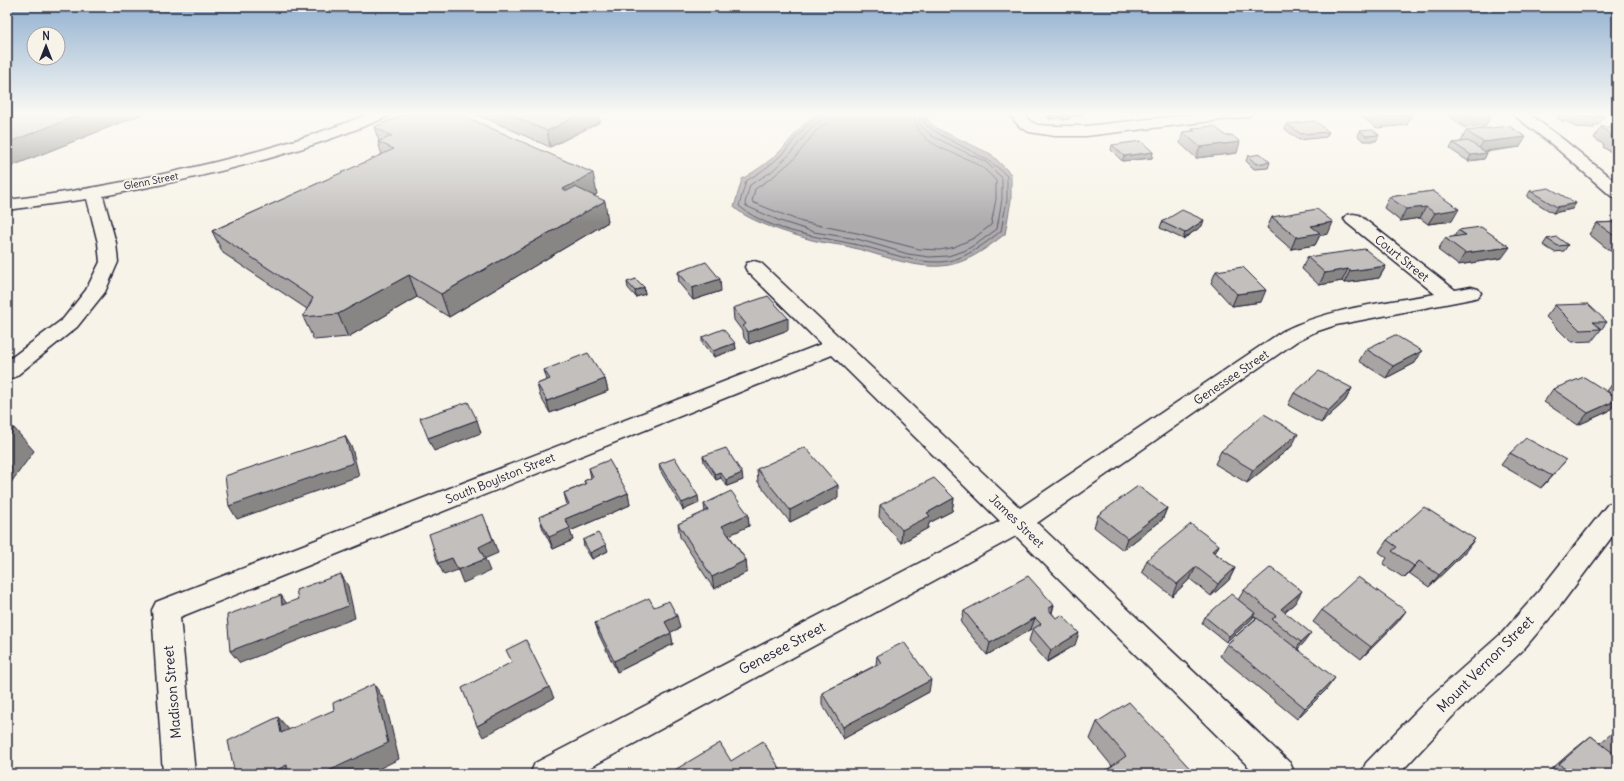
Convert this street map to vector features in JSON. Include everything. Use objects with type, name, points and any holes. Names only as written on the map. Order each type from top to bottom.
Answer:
[{"type":"street","name":"Glenn Street","points":[[7,205],[43,202],[179,176],[242,161],[278,149]]},
{"type":"street","points":[[1566,149],[1617,192]]},
{"type":"street","points":[[7,372],[70,323],[95,292],[109,262],[107,243],[94,192]]},
{"type":"street","name":"Court Street","points":[[1353,219],[1461,295]]},
{"type":"street","name":"James Street","points":[[754,267],[1280,774]]},
{"type":"street","name":"Genessee Street","points":[[1018,523],[1290,336],[1308,327],[1332,320],[1461,295]]},
{"type":"street","name":"South Boylston Street","points":[[166,610],[835,346]]},
{"type":"street","name":"Mount Vernon Street","points":[[1377,774],[1441,707],[1512,642],[1549,600],[1617,511]]},
{"type":"street","name":"Genesee Street","points":[[546,774],[1018,523]]},
{"type":"street","name":"Madison Street","points":[[166,610],[179,774]]},
{"type":"water","points":[[781,149],[981,149],[991,154],[1011,174],[1011,200],[1005,234],[967,259],[950,265],[930,266],[908,263],[849,247],[817,241],[771,227],[750,218],[734,207],[742,179]]},
{"type":"building","points":[[393,149],[540,149],[593,173],[563,189],[567,191],[575,187],[605,201],[441,294],[409,275],[338,314],[303,317],[313,298],[212,231]]},
{"type":"building","points":[[1117,149],[1150,149],[1153,152],[1124,156]]},
{"type":"building","points":[[1463,149],[1481,149],[1487,153],[1471,155]]},
{"type":"building","points":[[1261,154],[1270,162],[1256,164],[1248,156]]},
{"type":"building","points":[[1549,188],[1576,203],[1557,207],[1530,191]]},
{"type":"building","points":[[1433,191],[1459,209],[1435,213],[1426,207],[1406,209],[1389,197]]},
{"type":"building","points":[[1317,209],[1333,222],[1311,226],[1320,233],[1296,237],[1272,217]]},
{"type":"building","points":[[1182,210],[1204,220],[1185,233],[1162,222]]},
{"type":"building","points":[[1617,222],[1617,238],[1597,223]]},
{"type":"building","points":[[1481,227],[1510,247],[1465,253],[1445,238],[1466,235],[1458,230]]},
{"type":"building","points":[[1557,237],[1568,245],[1558,246],[1547,239]]},
{"type":"building","points":[[1365,249],[1386,266],[1350,271],[1348,269],[1325,273],[1307,257]]},
{"type":"building","points":[[706,262],[720,279],[692,288],[678,272]]},
{"type":"building","points":[[1243,267],[1266,290],[1237,294],[1216,271]]},
{"type":"building","points":[[636,279],[644,287],[635,291],[627,282]]},
{"type":"building","points":[[768,296],[788,318],[748,332],[743,326],[746,324],[733,308]]},
{"type":"building","points":[[1588,304],[1607,322],[1593,322],[1601,329],[1580,330],[1555,305]]},
{"type":"building","points":[[723,329],[735,343],[713,351],[702,337]]},
{"type":"building","points":[[1395,335],[1422,351],[1393,366],[1366,349]]},
{"type":"building","points":[[588,353],[605,379],[547,401],[537,384],[550,379],[544,370]]},
{"type":"building","points":[[1319,371],[1352,388],[1328,411],[1294,393]]},
{"type":"building","points":[[1584,377],[1617,398],[1617,400],[1588,413],[1553,389]]},
{"type":"building","points":[[468,402],[477,420],[428,438],[420,418]]},
{"type":"building","points":[[1264,414],[1298,434],[1253,470],[1221,451]]},
{"type":"building","points":[[14,428],[7,438],[7,429]]},
{"type":"building","points":[[345,436],[353,463],[229,506],[225,476]]},
{"type":"building","points":[[1526,438],[1566,460],[1552,476],[1510,453]]},
{"type":"building","points":[[805,447],[838,485],[790,510],[757,469]]},
{"type":"building","points":[[726,448],[742,473],[726,480],[720,472],[715,474],[703,456]]},
{"type":"building","points":[[675,458],[698,496],[682,503],[659,464]]},
{"type":"building","points":[[609,460],[628,493],[565,519],[570,528],[549,537],[539,517],[569,504],[564,493],[586,484],[584,481],[593,477],[589,468]]},
{"type":"building","points":[[934,478],[954,498],[927,513],[930,516],[902,530],[880,505]]},
{"type":"building","points":[[1138,486],[1167,508],[1127,538],[1098,515]]},
{"type":"building","points":[[731,491],[748,514],[722,526],[746,560],[712,577],[678,524],[708,510],[704,504]]},
{"type":"building","points":[[1424,507],[1475,539],[1439,575],[1419,561],[1414,566],[1392,551],[1397,547],[1387,540]]},
{"type":"building","points":[[483,514],[493,540],[479,547],[485,559],[458,570],[452,558],[438,563],[429,534]]},
{"type":"building","points":[[1191,524],[1219,545],[1212,551],[1235,568],[1218,584],[1196,567],[1177,584],[1147,560]]},
{"type":"building","points":[[598,533],[606,545],[590,553],[583,540]]},
{"type":"building","points":[[1271,567],[1302,591],[1281,609],[1311,633],[1301,642],[1272,619],[1276,616],[1244,590]]},
{"type":"building","points":[[341,574],[348,606],[230,651],[227,615],[281,595],[282,605],[298,599],[296,590]]},
{"type":"building","points":[[1028,576],[1054,605],[1048,609],[1056,618],[1062,615],[1079,633],[1051,650],[1033,629],[1041,624],[1035,618],[990,643],[964,611]]},
{"type":"building","points":[[1358,577],[1406,611],[1371,647],[1322,610]]},
{"type":"building","points":[[1231,594],[1255,613],[1229,636],[1205,617]]},
{"type":"building","points":[[649,598],[654,607],[669,601],[677,616],[665,622],[671,633],[614,661],[595,623]]},
{"type":"building","points":[[1257,618],[1335,678],[1305,708],[1227,644]]},
{"type":"building","points":[[526,640],[549,687],[477,726],[462,688],[512,662],[506,650]]},
{"type":"building","points":[[904,642],[931,680],[843,727],[822,693],[881,663],[877,656]]},
{"type":"building","points":[[374,684],[388,743],[322,774],[288,774],[287,765],[268,774],[235,774],[228,741],[278,717],[281,733],[334,710],[333,703]]},
{"type":"building","points":[[1129,702],[1195,774],[1101,774],[1126,756],[1097,722]]},
{"type":"building","points":[[1617,730],[1617,737],[1612,733]]},
{"type":"building","points":[[1591,736],[1617,756],[1617,774],[1571,774],[1559,764]]},
{"type":"building","points":[[763,741],[783,774],[757,774],[755,771],[750,774],[668,774],[720,743],[731,761]]}]
